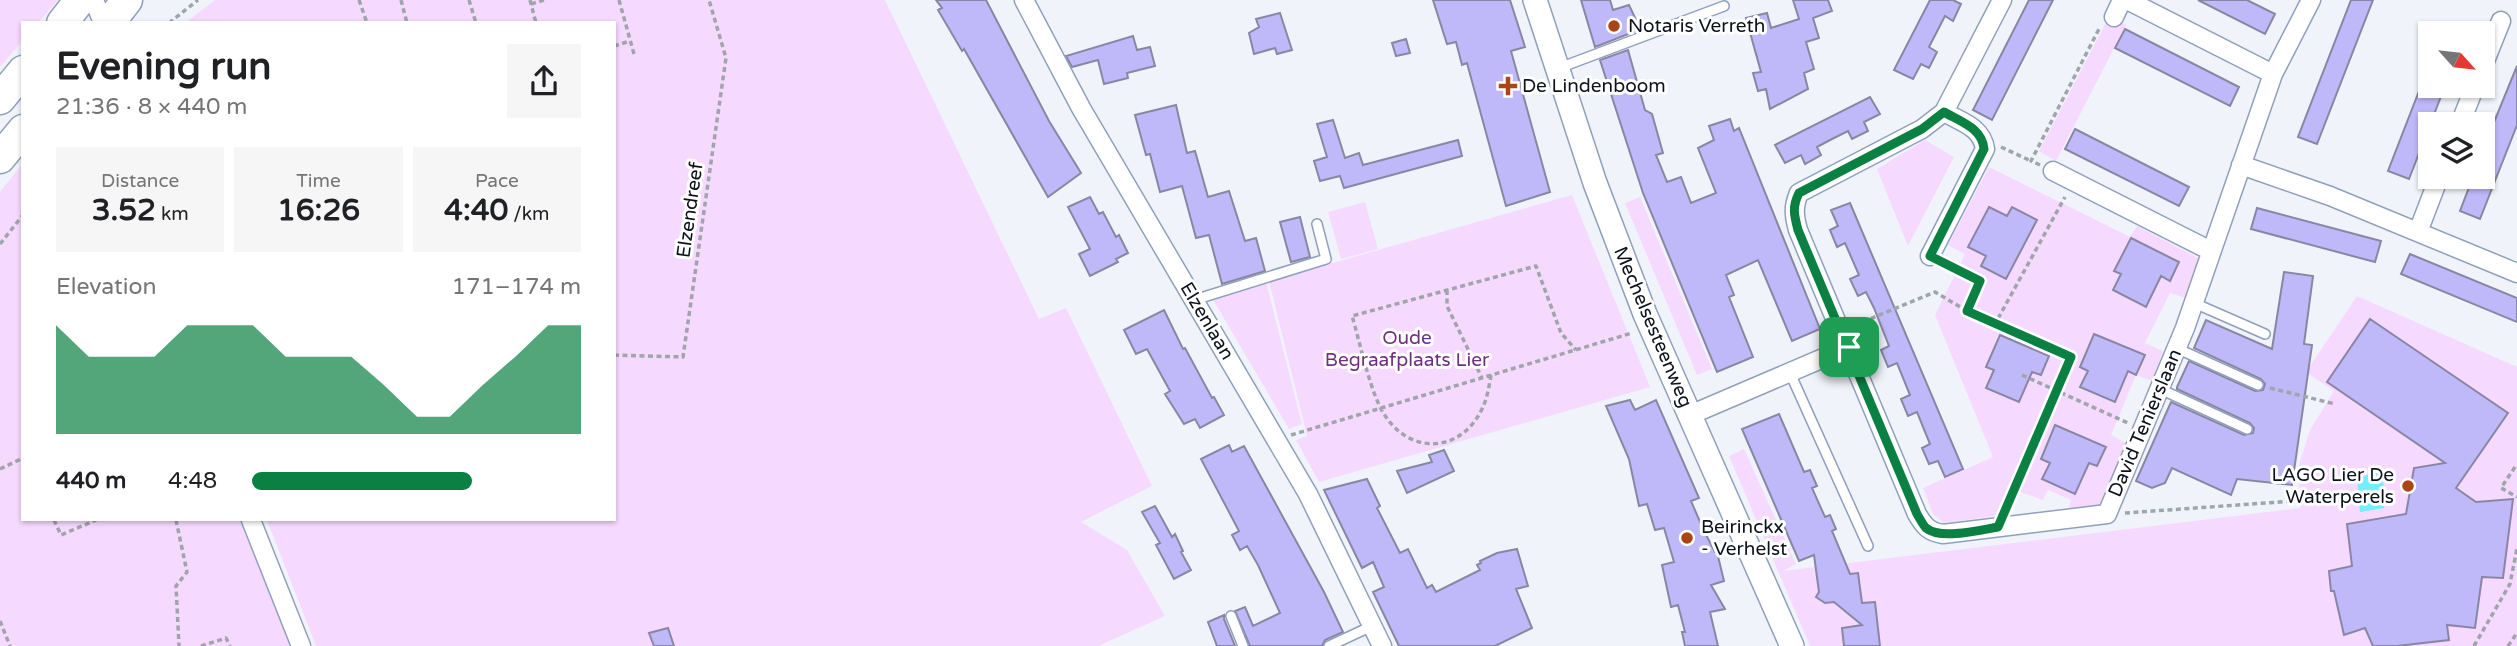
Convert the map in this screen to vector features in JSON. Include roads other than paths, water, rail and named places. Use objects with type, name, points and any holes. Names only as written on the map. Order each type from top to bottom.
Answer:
[{"type":"highway","points":[[64,21],[80,0]]},
{"type":"highway","points":[[0,99],[21,73]]},
{"type":"highway","points":[[0,158],[21,132]]},
{"type":"street","name":"Elzenlaan","points":[[1024,0],[1075,97],[1308,494],[1382,646]]},
{"type":"street","name":"Mechelsesteenweg","points":[[1535,0],[1595,183],[1651,327],[1791,646]]},
{"type":"street","points":[[1930,256],[1984,149],[1983,138],[1976,130],[1944,112],[2002,0]]},
{"type":"street","points":[[2114,17],[2124,0],[2273,74]]},
{"type":"street","name":"David Tenierslaan","points":[[1944,112],[1922,129],[1799,193],[1793,214],[1798,230],[1917,514],[1925,527],[1934,533],[1943,534],[2107,514],[2194,303],[2273,74],[2311,0]]},
{"type":"street","points":[[2496,34],[2501,21]]},
{"type":"street","points":[[2241,164],[2330,196],[2517,273]]},
{"type":"street","points":[[2053,171],[2211,251]]},
{"type":"street","points":[[2418,232],[2434,189]]},
{"type":"street","points":[[1690,415],[1790,373],[1845,339]]},
{"type":"street","points":[[251,521],[301,646]]},
{"type":"lane","points":[[1557,68],[1724,6]]},
{"type":"lane","points":[[1194,300],[1326,260],[1317,224]]},
{"type":"lane","points":[[2194,303],[2265,334]]},
{"type":"lane","points":[[2176,348],[2258,385]]},
{"type":"lane","points":[[1790,373],[1868,545]]},
{"type":"lane","points":[[2160,389],[2247,429]]},
{"type":"lane","points":[[1231,616],[1243,646]]},
{"type":"lane","points":[[1329,646],[1372,626]]},
{"type":"water","points":[[2383,472],[2384,508],[2360,512],[2357,477]]},
{"type":"place","name":"Notaris Verreth","points":[[1614,26]]},
{"type":"place","name":"De Lindenboom","points":[[1508,86]]},
{"type":"place","name":"LAGO Lier De Waterperels","points":[[2408,486]]},
{"type":"place","name":"Beirinckx - Verhelst","points":[[1687,538]]},
{"type":"park label","name":"Oude Begraafplaats Lier","points":[[1407,349]]}]
